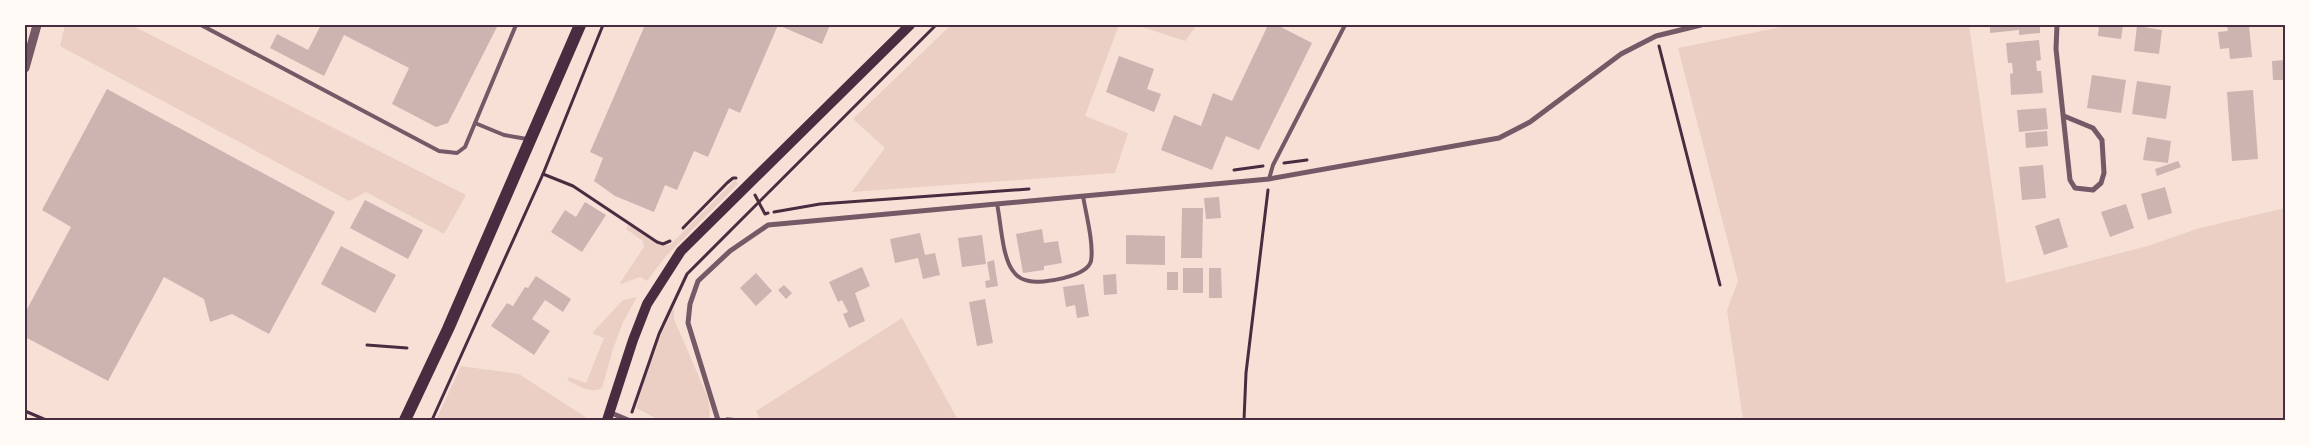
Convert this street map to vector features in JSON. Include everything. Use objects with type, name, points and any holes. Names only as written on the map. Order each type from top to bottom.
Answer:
[{"type":"main road","points":[[406,420],[532,140],[580,25]]},
{"type":"main road","points":[[608,416],[632,340],[647,304],[681,251],[910,25]]},
{"type":"street","points":[[25,68],[37,25]]},
{"type":"street","points":[[718,420],[688,323],[690,304],[698,281],[730,251],[768,225],[1269,179],[1499,138],[1530,122],[1621,54],[1656,36],[1701,25]]},
{"type":"street","points":[[2057,25],[2056,49],[2070,180],[2075,188],[2093,190],[2100,183],[2104,173],[2102,140],[2092,128],[2064,116]]},
{"type":"street","points":[[608,416],[629,420]]},
{"type":"lane","points":[[201,25],[439,151],[457,153],[465,147],[516,25]]},
{"type":"lane","points":[[1269,179],[1273,165],[1345,25]]},
{"type":"lane","points":[[475,123],[504,135],[532,140]]},
{"type":"lane","points":[[997,204],[1007,256],[1012,271],[1019,278],[1030,282],[1076,276],[1086,270],[1091,262],[1083,196]]},
{"type":"path","points":[[432,420],[543,174],[603,25]]},
{"type":"path","points":[[629,420],[659,334],[687,274],[936,25]]},
{"type":"path","points":[[1656,36],[1720,284]]},
{"type":"path","points":[[1227,171],[1312,159]]},
{"type":"path","points":[[543,174],[573,186],[657,242],[669,243],[675,236]]},
{"type":"path","points":[[682,230],[733,178],[740,179],[747,185],[760,201],[765,214],[820,204],[1036,188]]},
{"type":"path","points":[[1244,420],[1246,373],[1269,179]]},
{"type":"path","points":[[367,345],[407,348]]},
{"type":"path","points":[[25,411],[46,420]]},
{"type":"shaded area","points":[[65,25],[131,25],[466,195],[444,234],[366,192],[349,201],[60,46]]},
{"type":"shaded area","points":[[951,25],[1119,25],[1085,116],[1128,133],[1115,173],[852,192],[885,148],[853,119]]},
{"type":"shaded area","points":[[1136,25],[1197,25],[1185,41]]},
{"type":"shaded area","points":[[1791,25],[1969,25],[2006,283],[2151,245],[2196,229],[2285,208],[2285,420],[1743,420],[1727,310],[1738,281],[1678,48]]},
{"type":"shaded area","points":[[735,180],[738,184],[665,257],[647,281],[640,277],[620,283],[644,247],[643,241],[626,229],[628,225],[662,246],[670,245]]},
{"type":"shaded area","points":[[637,297],[623,322],[602,388],[589,390],[567,380],[569,377],[586,383],[604,338],[593,334],[593,332],[623,300]]},
{"type":"shaded area","points":[[674,307],[674,319],[708,398],[709,420],[659,420],[636,408],[654,349]]},
{"type":"shaded area","points":[[902,318],[958,420],[761,420],[756,411]]},
{"type":"shaded area","points":[[461,366],[519,374],[590,420],[436,420]]},
{"type":"building","points":[[321,25],[498,25],[448,123],[436,127],[392,104],[409,68],[344,35],[324,76],[270,48],[277,34],[308,50]]},
{"type":"building","points":[[645,25],[778,25],[740,113],[729,108],[708,157],[694,151],[677,190],[665,185],[654,212],[615,196],[594,181],[603,158],[590,152]]},
{"type":"building","points":[[778,25],[830,25],[822,44]]},
{"type":"building","points":[[1268,25],[1277,25],[1312,43],[1259,150],[1226,136],[1212,170],[1161,150],[1174,115],[1201,126],[1213,93],[1232,101]]},
{"type":"building","points":[[1990,25],[2040,25],[2040,33],[2019,35],[2019,30],[1990,33]]},
{"type":"building","points":[[2099,25],[2123,25],[2121,39],[2098,36]]},
{"type":"building","points":[[2227,25],[2249,25],[2252,57],[2230,59],[2229,48],[2220,49],[2218,32],[2228,31]]},
{"type":"building","points":[[2137,26],[2162,30],[2159,54],[2134,51]]},
{"type":"building","points":[[2039,40],[2041,60],[2036,61],[2037,71],[2041,71],[2043,93],[2011,95],[2010,74],[2013,73],[2012,63],[2008,63],[2006,43]]},
{"type":"building","points":[[1119,56],[1154,69],[1147,89],[1161,94],[1154,112],[1106,92]]},
{"type":"building","points":[[2285,60],[2285,80],[2273,80],[2272,61]]},
{"type":"building","points":[[2092,75],[2126,80],[2121,113],[2087,108]]},
{"type":"building","points":[[2137,81],[2171,86],[2166,119],[2132,114]]},
{"type":"building","points":[[107,89],[335,212],[269,334],[232,314],[210,322],[204,299],[164,277],[108,381],[25,337],[25,313],[71,227],[42,210]]},
{"type":"building","points":[[2253,90],[2258,159],[2232,161],[2227,92]]},
{"type":"building","points":[[2046,108],[2048,129],[2019,132],[2017,110]]},
{"type":"building","points":[[2047,131],[2048,146],[2026,148],[2025,133]]},
{"type":"building","points":[[2147,137],[2171,141],[2168,163],[2143,160]]},
{"type":"building","points":[[2178,161],[2181,167],[2157,176],[2155,169]]},
{"type":"building","points":[[2043,165],[2046,198],[2022,200],[2019,167]]},
{"type":"building","points":[[2165,187],[2172,213],[2148,220],[2141,194]]},
{"type":"building","points":[[1219,197],[1221,218],[1206,219],[1204,198]]},
{"type":"building","points":[[365,200],[423,230],[408,259],[350,228]]},
{"type":"building","points":[[585,202],[606,215],[582,252],[551,232],[565,210],[576,217]]},
{"type":"building","points":[[2126,204],[2134,228],[2110,237],[2101,212]]},
{"type":"building","points":[[1182,208],[1203,208],[1202,258],[1181,258]]},
{"type":"building","points":[[2059,218],[2068,247],[2044,255],[2035,226]]},
{"type":"building","points":[[1042,229],[1044,243],[1058,241],[1062,263],[1044,266],[1044,270],[1023,273],[1016,234]]},
{"type":"building","points":[[920,233],[925,255],[935,253],[940,275],[923,279],[918,258],[895,263],[890,239]]},
{"type":"building","points":[[982,235],[986,264],[962,267],[958,238]]},
{"type":"building","points":[[1126,235],[1165,236],[1165,265],[1126,264]]},
{"type":"building","points":[[341,246],[396,275],[375,313],[321,284]]},
{"type":"building","points":[[994,260],[998,286],[986,288],[985,281],[990,280],[987,262]]},
{"type":"building","points":[[862,267],[870,286],[855,293],[865,321],[849,328],[843,314],[848,312],[842,300],[838,302],[829,282]]},
{"type":"building","points":[[1183,268],[1203,268],[1203,293],[1183,293]]},
{"type":"building","points":[[1209,268],[1221,268],[1222,298],[1209,298]]},
{"type":"building","points":[[1167,272],[1178,272],[1178,290],[1167,290]]},
{"type":"building","points":[[756,273],[772,291],[756,306],[740,288]]},
{"type":"building","points":[[1116,274],[1117,294],[1104,295],[1103,275]]},
{"type":"building","points":[[536,276],[571,299],[563,312],[545,300],[532,319],[550,331],[534,355],[491,326],[507,303],[513,306],[525,287],[528,288]]},
{"type":"building","points":[[1084,284],[1089,316],[1077,318],[1075,305],[1066,307],[1063,287]]},
{"type":"building","points":[[784,285],[792,293],[786,299],[778,290]]},
{"type":"building","points":[[985,299],[993,343],[977,346],[969,302]]}]
